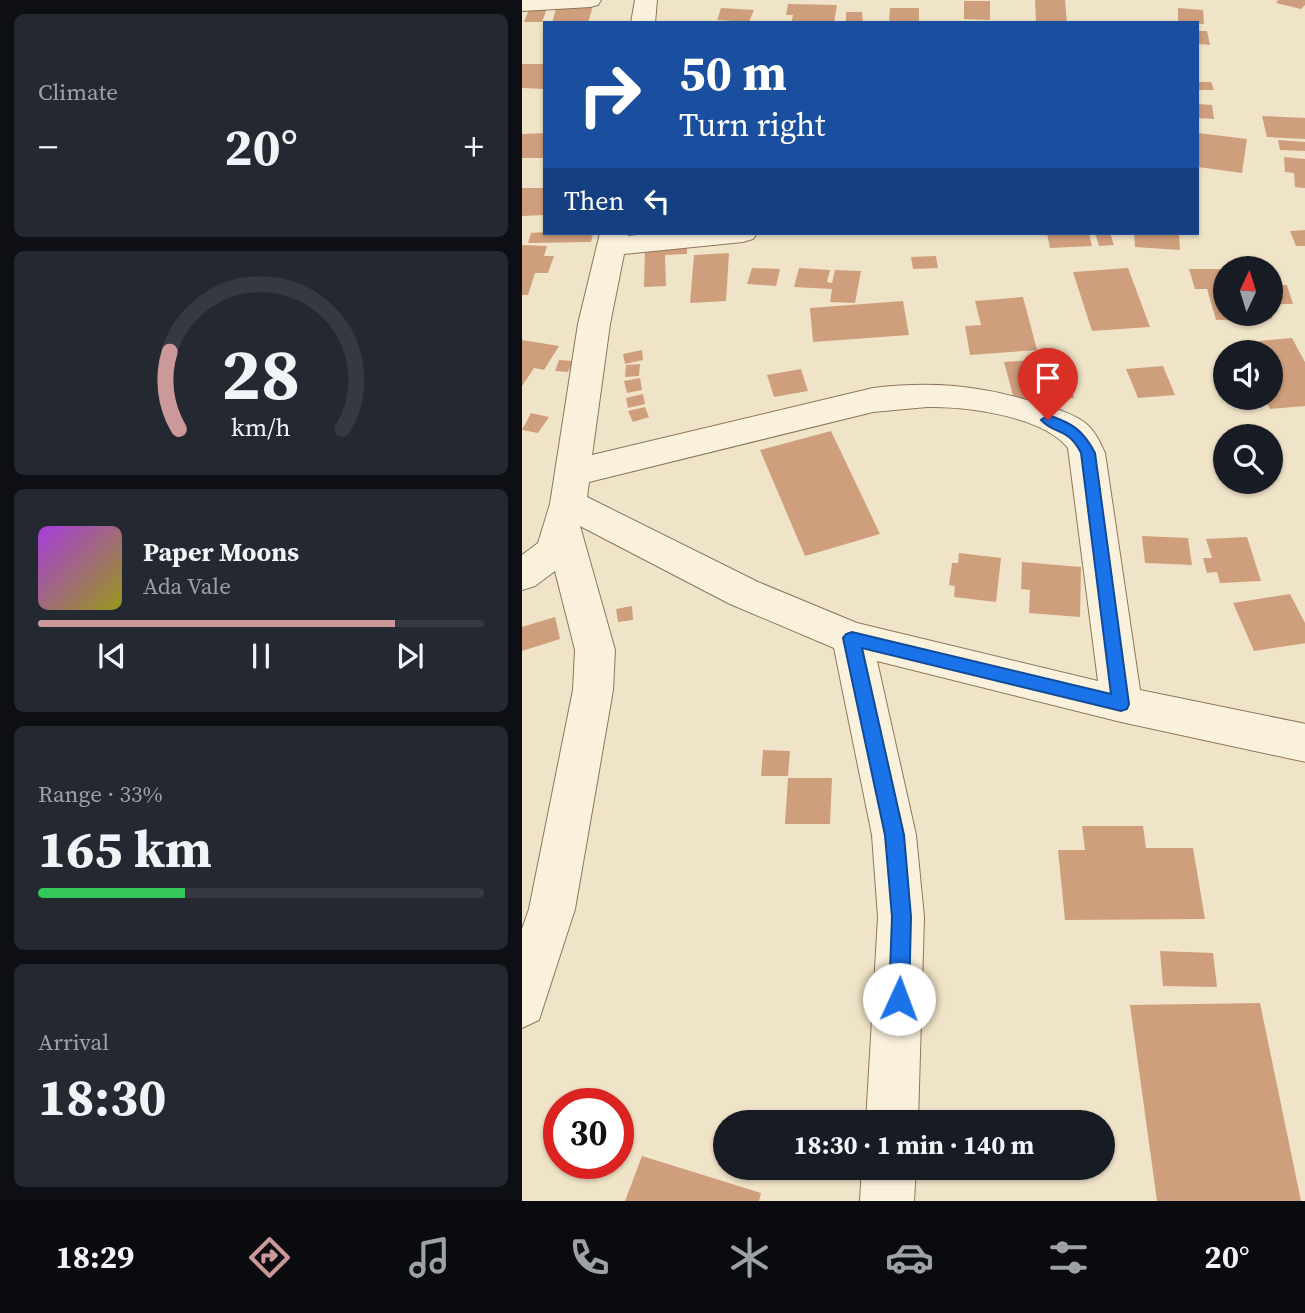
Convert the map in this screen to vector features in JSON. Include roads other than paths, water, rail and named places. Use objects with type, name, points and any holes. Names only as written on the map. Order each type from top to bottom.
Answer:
[{"type":"street","points":[[522,4],[590,0]]},
{"type":"street","points":[[643,21],[646,0]]},
{"type":"street","points":[[522,575],[555,520],[613,239],[700,235]]},
{"type":"street","points":[[555,520],[873,400],[913,395],[962,396],[1025,412],[1070,429],[1081,438],[1088,453],[1121,704]]},
{"type":"street","points":[[555,520],[852,638],[1121,704],[1305,743]]},
{"type":"street","points":[[522,1003],[552,909],[593,690],[595,650],[555,520]]},
{"type":"street","points":[[852,638],[895,835],[901,917],[893,1110]]},
{"type":"street","points":[[887,1201],[888,1180]]}]
